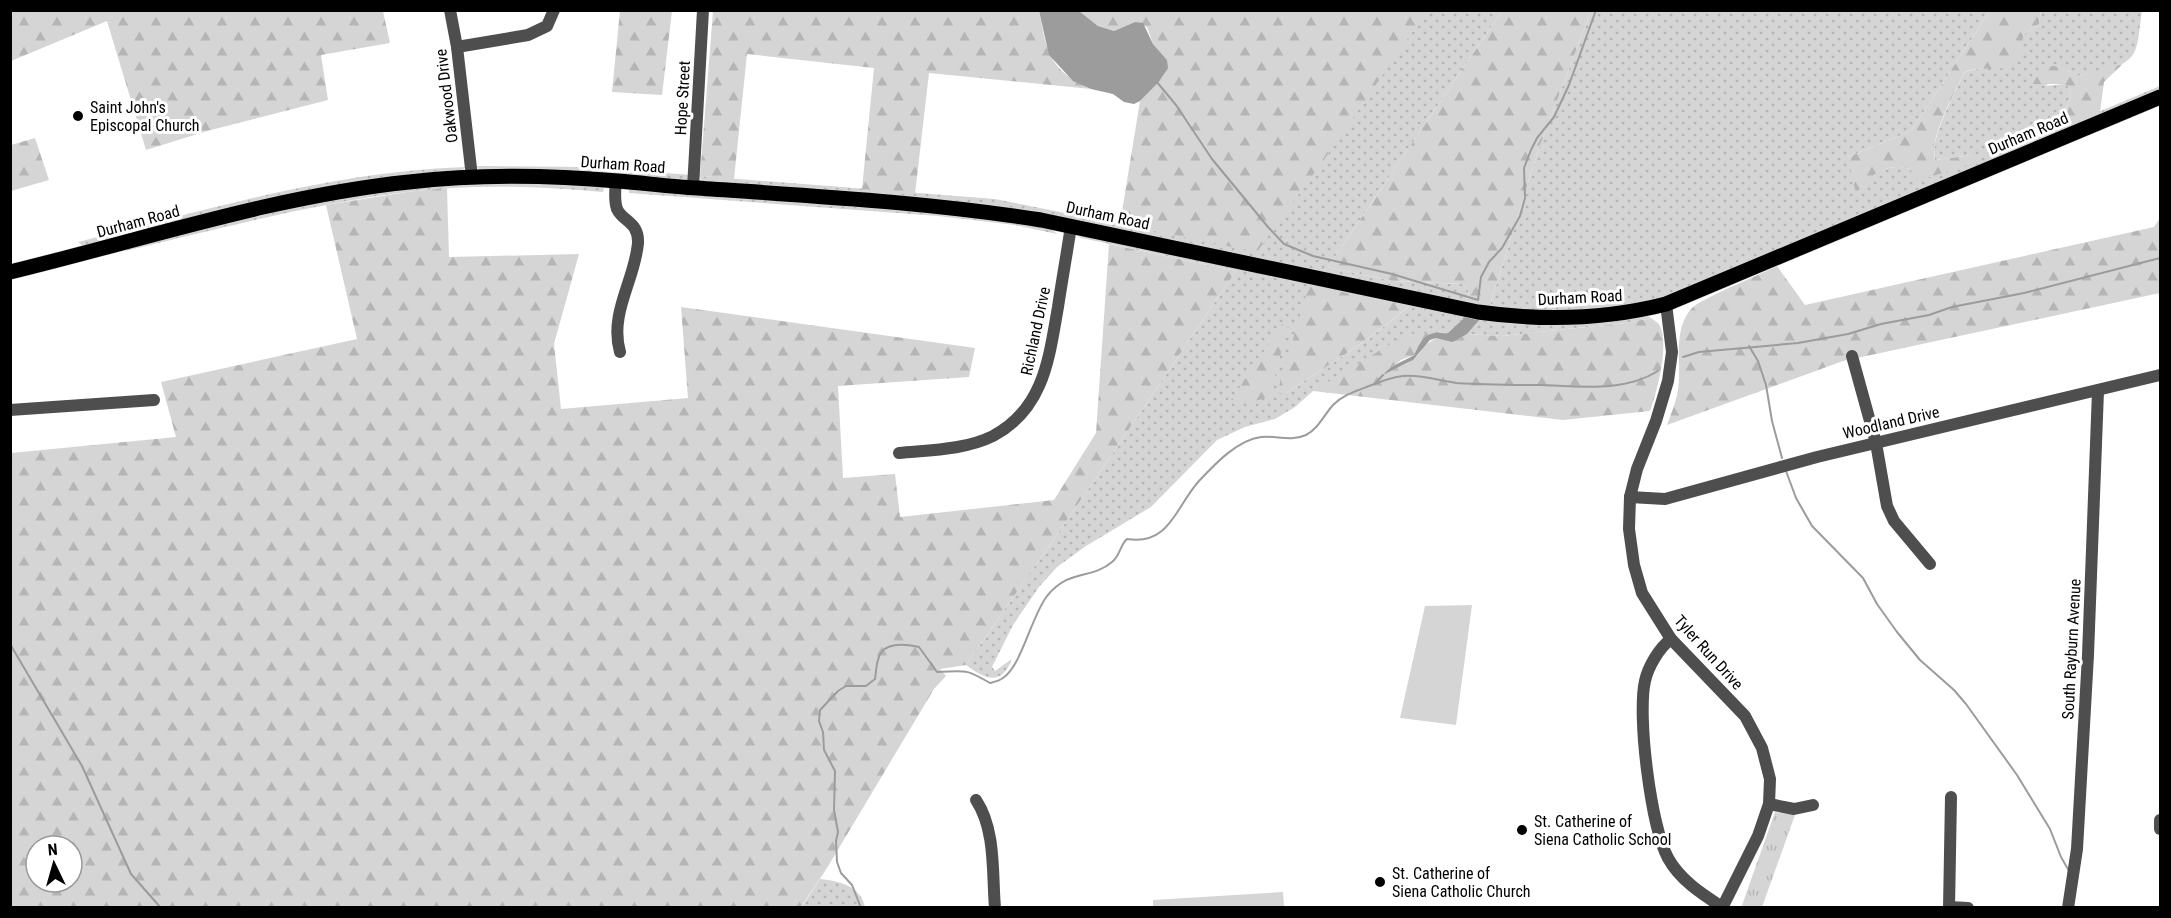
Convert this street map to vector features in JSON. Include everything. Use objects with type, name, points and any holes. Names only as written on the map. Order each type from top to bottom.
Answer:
[{"type":"main road","name":"Durham Road","points":[[10,272],[172,230],[334,193],[410,182],[472,177],[533,177],[616,181],[980,210],[1071,226],[1478,312],[1550,320],[1595,317],[1638,311],[1666,304],[2160,97]]},
{"type":"street","name":"Oakwood Drive","points":[[450,10],[457,47],[472,177]]},
{"type":"street","points":[[457,47],[528,35],[547,26],[554,10]]},
{"type":"street","name":"Hope Street","points":[[693,188],[703,10]]},
{"type":"street","points":[[616,181],[618,210],[633,225],[638,238],[618,321],[616,336],[620,352]]},
{"type":"street","name":"Richland Drive","points":[[899,453],[972,444],[1001,430],[1028,406],[1046,370],[1071,226]]},
{"type":"street","name":"Tyler Run Drive","points":[[1666,304],[1672,351],[1668,381],[1630,497],[1629,529],[1634,566],[1642,593],[1671,639],[1745,716],[1762,748],[1770,779],[1769,804],[1758,836],[1722,907]]},
{"type":"street","points":[[1852,357],[1876,443],[1887,506],[1894,521],[1930,564]]},
{"type":"street","name":"Woodland Drive","points":[[1630,497],[1665,499],[1817,457],[2160,375]]},
{"type":"street","name":"South Rayburn Avenue","points":[[2068,908],[2077,849],[2088,655],[2098,391]]},
{"type":"street","points":[[10,410],[154,400]]},
{"type":"street","points":[[1671,639],[1664,645],[1653,662],[1645,680],[1643,697],[1645,740],[1654,819],[1668,858],[1680,876],[1722,907]]},
{"type":"street","points":[[1951,797],[1949,907],[1968,908]]},
{"type":"street","points":[[976,800],[984,812],[988,828],[995,908]]},
{"type":"street","points":[[1769,804],[1794,808],[1813,805]]},
{"type":"green space","points":[[11,10],[383,11],[390,43],[321,55],[328,100],[207,131],[146,150],[107,21],[11,61]]},
{"type":"green space","points":[[620,11],[672,11],[662,95],[612,92]]},
{"type":"green space","points":[[713,11],[1039,11],[1052,59],[1066,75],[1091,89],[929,73],[915,194],[862,189],[874,68],[747,54],[734,179],[700,176]]},
{"type":"green space","points":[[1079,11],[1427,11],[1257,252],[1120,224],[1140,101],[1158,83],[1167,60],[1153,44],[1147,27],[1135,22],[1114,31],[1098,26]]},
{"type":"green space","points":[[1426,11],[1502,11],[1328,267],[1392,281],[1463,284],[1469,291],[1466,303],[1020,211],[701,181],[700,176],[995,199],[1256,251]]},
{"type":"green space","points":[[1502,11],[1591,11],[1539,148],[1489,308],[1466,303],[1469,292],[1463,284],[1392,281],[1328,267]]},
{"type":"green space","points":[[1591,11],[1990,11],[1911,131],[1848,157],[1866,179],[1887,168],[1910,169],[1973,155],[1935,160],[1934,151],[1939,128],[1949,104],[1964,73],[2008,66],[2021,45],[2024,34],[2039,24],[2041,11],[2142,11],[2136,49],[2129,59],[2116,67],[2077,76],[2068,70],[2045,86],[2063,84],[2068,86],[2071,97],[2064,112],[1997,139],[1992,151],[1996,155],[2160,86],[2160,91],[1713,280],[1650,302],[1582,314],[1489,308],[1539,148]]},
{"type":"green space","points":[[1990,11],[2041,11],[2039,24],[2024,34],[2020,53],[2013,64],[2000,68],[1970,70],[1964,73],[1943,116],[1935,140],[1935,160],[1973,155],[1975,159],[1973,163],[1927,178],[1915,178],[1910,169],[1893,167],[1872,176],[1856,194],[1848,157],[1911,131]]},
{"type":"green space","points":[[2122,64],[2104,82],[2100,112],[1995,155],[1992,150],[1997,139],[2064,112],[2071,97],[2068,86],[2033,84],[2032,75],[2050,66],[2065,69],[2078,76]]},
{"type":"green space","points":[[35,138],[49,180],[11,191],[11,145]]},
{"type":"green space","points":[[476,166],[585,167],[692,175],[688,180],[480,170]]},
{"type":"green space","points":[[466,167],[460,172],[84,247],[78,242],[222,205],[319,184],[417,170]]},
{"type":"green space","points":[[531,181],[604,187],[603,192],[505,187],[407,192],[300,210],[125,251],[169,234],[383,189]]},
{"type":"green space","points":[[447,188],[449,257],[579,254],[554,344],[561,409],[688,398],[681,307],[975,348],[969,377],[838,386],[843,478],[895,474],[900,517],[1054,500],[1096,433],[1109,244],[1236,271],[966,665],[940,669],[946,676],[934,689],[827,868],[801,907],[11,907],[11,453],[176,437],[161,382],[357,339],[326,205]]},
{"type":"green space","points":[[629,189],[975,215],[1051,229],[1057,234],[1015,225],[938,216],[629,193]]},
{"type":"green space","points":[[2160,218],[2160,293],[1843,361],[1667,425],[1678,390],[1682,327],[1691,309],[1718,293],[1777,266],[1805,305],[2154,227]]},
{"type":"green space","points":[[1090,235],[1579,323],[1611,322],[1648,316],[1651,318],[1626,323],[1501,336],[1467,334],[1476,323],[1463,319],[1448,333],[1435,333],[1313,391],[1295,407],[1275,419],[1245,427],[1217,440],[1151,507],[1086,546],[1057,567],[1039,587],[1013,625],[992,667],[995,671],[1012,659],[1008,668],[998,677],[986,677],[966,665],[1236,271],[1077,237]],"holes":[[[1408,307],[1349,352],[1286,393],[1278,390],[1281,382]]]},
{"type":"green space","points":[[1309,285],[1409,306],[1349,352],[1281,394],[1278,390]]},
{"type":"green space","points":[[1290,318],[1270,395],[1251,401],[1231,400],[1283,323]]},
{"type":"green space","points":[[1651,318],[1658,323],[1662,331],[1663,353],[1650,411],[1563,420],[1313,391],[1407,334],[1435,333],[1420,344],[1414,355],[1401,360],[1384,374],[1408,363],[1425,345],[1436,338],[1457,340],[1467,334],[1501,336],[1626,323]]},
{"type":"green space","points":[[1472,605],[1456,725],[1400,718],[1425,606]]},
{"type":"green space","points":[[1775,812],[1795,815],[1762,907],[1741,908]]},
{"type":"green space","points":[[820,879],[835,881],[854,889],[865,907],[801,908]]},
{"type":"green space","points":[[1283,892],[1284,907],[1153,907],[1153,900]]},
{"type":"shaded area","points":[[1039,11],[1079,11],[1098,26],[1114,31],[1135,22],[1143,23],[1153,44],[1167,60],[1168,68],[1158,83],[1134,104],[1124,102],[1113,94],[1091,89],[1073,81],[1049,55]]},
{"type":"shaded area","points":[[1464,316],[1480,319],[1467,334],[1452,342],[1436,338],[1430,340],[1413,360],[1383,375],[1414,355],[1421,341],[1427,336],[1434,333],[1448,333]]},
{"type":"waterway","points":[[1156,81],[1176,105],[1212,159],[1284,244],[1313,256],[1392,274],[1478,300],[1481,277],[1489,262],[1502,248],[1520,216],[1525,198],[1524,168],[1531,150],[1537,138],[1554,117],[1569,85],[1596,10]]},
{"type":"waterway","points":[[1683,357],[1699,352],[1798,343],[1848,334],[1881,324],[2024,293],[2160,258]]},
{"type":"waterway","points":[[1749,346],[1758,361],[1766,385],[1772,421],[1782,458]]},
{"type":"waterway","points":[[861,908],[852,885],[841,873],[837,862],[838,832],[834,810],[835,771],[824,750],[823,732],[819,721],[820,710],[838,691],[846,686],[866,686],[875,679],[878,660],[884,650],[895,645],[919,647],[937,672],[965,672],[990,683],[1000,680],[1016,663],[1041,605],[1056,587],[1064,581],[1096,571],[1115,560],[1127,539],[1141,540],[1163,530],[1199,481],[1235,448],[1261,437],[1295,438],[1306,435],[1341,399],[1381,381],[1410,376],[1467,384],[1600,387],[1630,383],[1658,371]]},
{"type":"waterway","points":[[1375,384],[1383,375]]},
{"type":"waterway","points":[[1786,471],[1796,498],[1812,526],[1863,578],[1877,604],[1897,632],[1920,660],[1954,690],[1966,704],[2017,775],[2050,829],[2069,871]]},
{"type":"waterway","points":[[10,644],[82,766],[131,874],[161,908]]},
{"type":"place","name":"Saint John's Episcopal Church","points":[[78,116]]},
{"type":"place","name":"St. Catherine of Siena Catholic School","points":[[1522,830]]},
{"type":"place","name":"St. Catherine of Siena Catholic Church","points":[[1380,882]]}]
